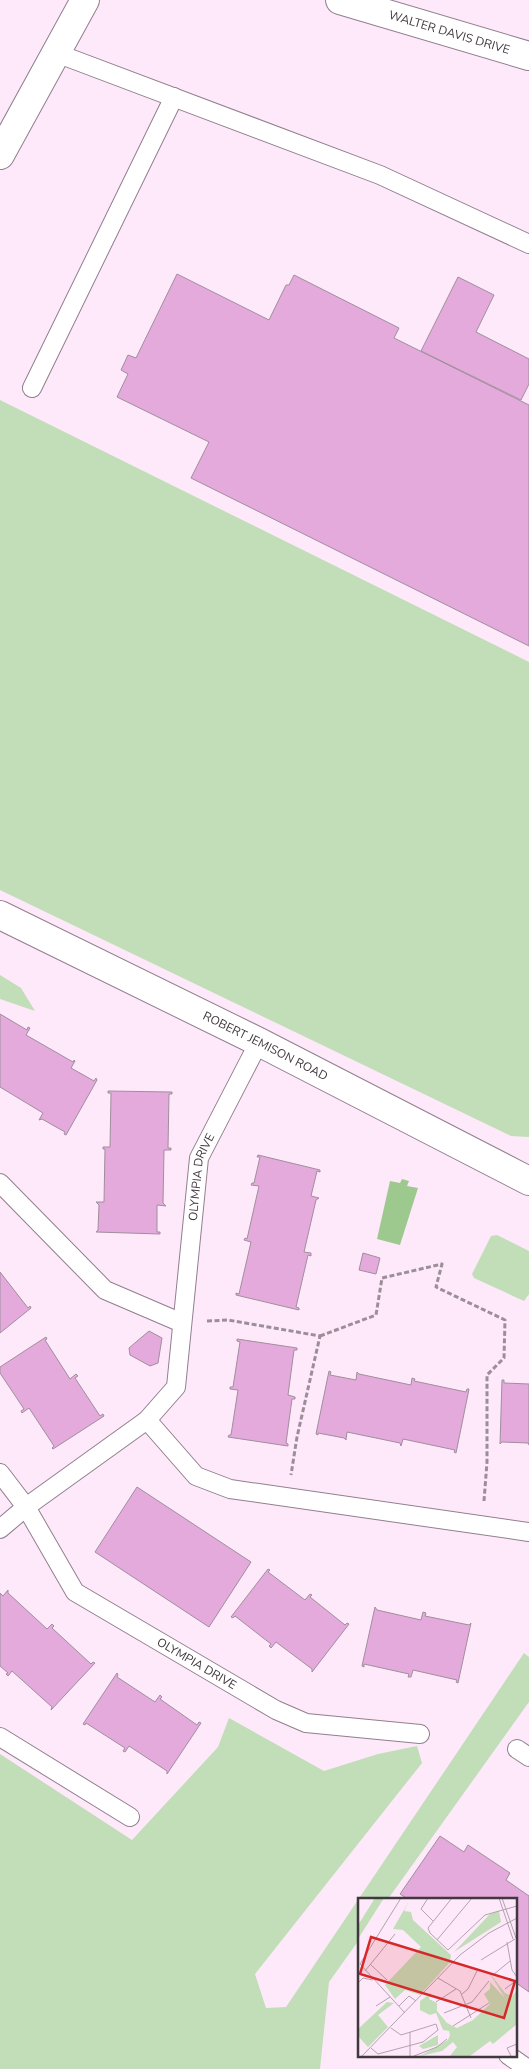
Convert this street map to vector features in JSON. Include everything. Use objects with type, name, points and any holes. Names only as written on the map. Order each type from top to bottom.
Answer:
[{"type":"street","points":[[0,155],[85,0]]},
{"type":"street","name":"WALTER DAVIS DRIVE","points":[[340,0],[529,56]]},
{"type":"street","name":"ROBERT JEMISON ROAD","points":[[0,915],[259,1042],[529,1181]]},
{"type":"lane","points":[[56,52],[380,175],[529,244]]},
{"type":"lane","points":[[32,388],[174,97]]},
{"type":"lane","name":"OLYMPIA DRIVE","points":[[0,1529],[147,1420],[176,1387],[199,1158],[259,1042]]},
{"type":"lane","points":[[0,1183],[105,1290],[182,1323]]},
{"type":"lane","points":[[147,1420],[196,1476],[230,1489],[529,1532]]},
{"type":"lane","name":"OLYMPIA DRIVE","points":[[0,1474],[26,1508],[75,1592],[276,1710],[306,1723],[420,1734]]},
{"type":"lane","points":[[0,1737],[130,1817]]},
{"type":"lane","points":[[509,2056],[528,2069]]},
{"type":"path","points":[[182,1323],[228,1320],[320,1336],[376,1315],[382,1278],[442,1264],[436,1287],[506,1320],[504,1358],[487,1375],[487,1462],[482,1525]]},
{"type":"path","points":[[288,1498],[297,1437],[320,1336]]},
{"type":"shaded area","points":[[0,400],[529,662],[529,1137],[511,1136],[0,890]]},
{"type":"shaded area","points":[[0,975],[21,988],[35,1011],[0,999]]},
{"type":"shaded area","points":[[402,1179],[409,1181],[407,1186],[418,1188],[400,1245],[377,1239],[390,1181],[400,1183]]},
{"type":"shaded area","points":[[497,1235],[529,1251],[529,1294],[524,1301],[474,1278],[472,1274],[491,1236]]},
{"type":"shaded area","points":[[524,1653],[529,1657],[529,1702],[389,1898],[359,1898]]},
{"type":"shaded area","points":[[229,1718],[324,1771],[378,1754],[417,1746],[422,1763],[255,1974],[266,2008],[286,2007],[358,1900],[358,1941],[329,1982],[320,2069],[0,2069],[0,1754],[132,1840],[218,1747]]},
{"type":"building","points":[[177,274],[269,320],[286,285],[289,285],[294,275],[399,328],[394,338],[529,405],[529,646],[191,478],[209,442],[117,397],[128,374],[121,370],[128,355],[136,358]]},
{"type":"building","points":[[458,277],[494,295],[476,332],[529,359],[529,384],[521,400],[421,351]]},
{"type":"building","points":[[0,1014],[27,1030],[28,1027],[30,1028],[26,1035],[73,1062],[74,1060],[71,1068],[94,1081],[96,1078],[97,1080],[66,1135],[64,1134],[65,1132],[42,1119],[39,1120],[43,1113],[0,1087]]},
{"type":"building","points":[[108,1091],[172,1092],[172,1094],[169,1094],[168,1148],[171,1148],[171,1150],[164,1150],[163,1203],[166,1206],[157,1205],[157,1232],[160,1232],[160,1234],[96,1232],[98,1230],[99,1205],[96,1202],[104,1202],[105,1149],[103,1147],[110,1147],[111,1093],[108,1093]]},
{"type":"building","points":[[258,1155],[320,1170],[320,1172],[317,1171],[311,1196],[319,1198],[316,1200],[304,1252],[311,1253],[311,1256],[308,1255],[296,1307],[299,1310],[236,1295],[236,1293],[239,1294],[251,1242],[244,1240],[245,1238],[247,1239],[259,1186],[251,1185],[254,1183],[260,1157],[257,1157]]},
{"type":"building","points":[[363,1253],[380,1258],[376,1274],[359,1270]]},
{"type":"building","points":[[0,1272],[28,1308],[30,1306],[31,1308],[0,1333]]},
{"type":"building","points":[[149,1331],[162,1338],[158,1363],[150,1366],[130,1355],[129,1348]]},
{"type":"building","points":[[46,1337],[47,1339],[45,1340],[70,1379],[76,1374],[78,1376],[75,1378],[100,1416],[103,1414],[104,1416],[53,1449],[54,1446],[29,1408],[22,1413],[21,1411],[24,1409],[0,1373],[0,1367]]},
{"type":"building","points":[[237,1339],[297,1348],[297,1350],[294,1350],[288,1395],[295,1397],[295,1399],[292,1399],[286,1443],[288,1446],[228,1437],[231,1435],[238,1390],[230,1389],[230,1387],[233,1387],[240,1342]]},
{"type":"building","points":[[329,1371],[331,1372],[330,1375],[356,1380],[357,1372],[411,1385],[412,1378],[415,1379],[414,1381],[466,1392],[469,1389],[456,1453],[454,1452],[455,1450],[403,1439],[401,1446],[400,1443],[347,1432],[346,1440],[344,1438],[316,1434]]},
{"type":"building","points":[[502,1380],[504,1380],[504,1383],[529,1384],[529,1445],[528,1443],[502,1442],[500,1444]]},
{"type":"building","points":[[137,1487],[251,1562],[209,1627],[95,1552]]},
{"type":"building","points":[[268,1569],[270,1570],[268,1572],[305,1600],[310,1594],[312,1595],[310,1597],[345,1625],[349,1624],[312,1672],[312,1669],[276,1642],[271,1648],[269,1646],[271,1644],[235,1616],[231,1617]]},
{"type":"building","points":[[8,1590],[8,1593],[47,1629],[52,1624],[54,1626],[52,1628],[91,1664],[95,1663],[51,1710],[52,1707],[12,1671],[8,1676],[6,1674],[8,1673],[0,1666],[0,1593],[3,1596]]},
{"type":"building","points":[[375,1607],[377,1610],[421,1620],[423,1612],[426,1613],[425,1616],[469,1625],[471,1623],[458,1683],[456,1682],[457,1680],[413,1670],[411,1677],[408,1677],[409,1674],[364,1664],[364,1667],[362,1666]]},
{"type":"building","points":[[117,1673],[117,1677],[155,1702],[160,1695],[162,1697],[160,1699],[197,1725],[199,1722],[201,1723],[167,1774],[167,1771],[129,1746],[125,1752],[123,1751],[125,1748],[86,1723],[85,1725],[83,1724]]},
{"type":"building","points":[[440,1836],[464,1852],[468,1845],[510,1873],[506,1880],[529,1896],[529,1992],[516,1983],[516,1898],[406,1898],[400,1894]]}]
